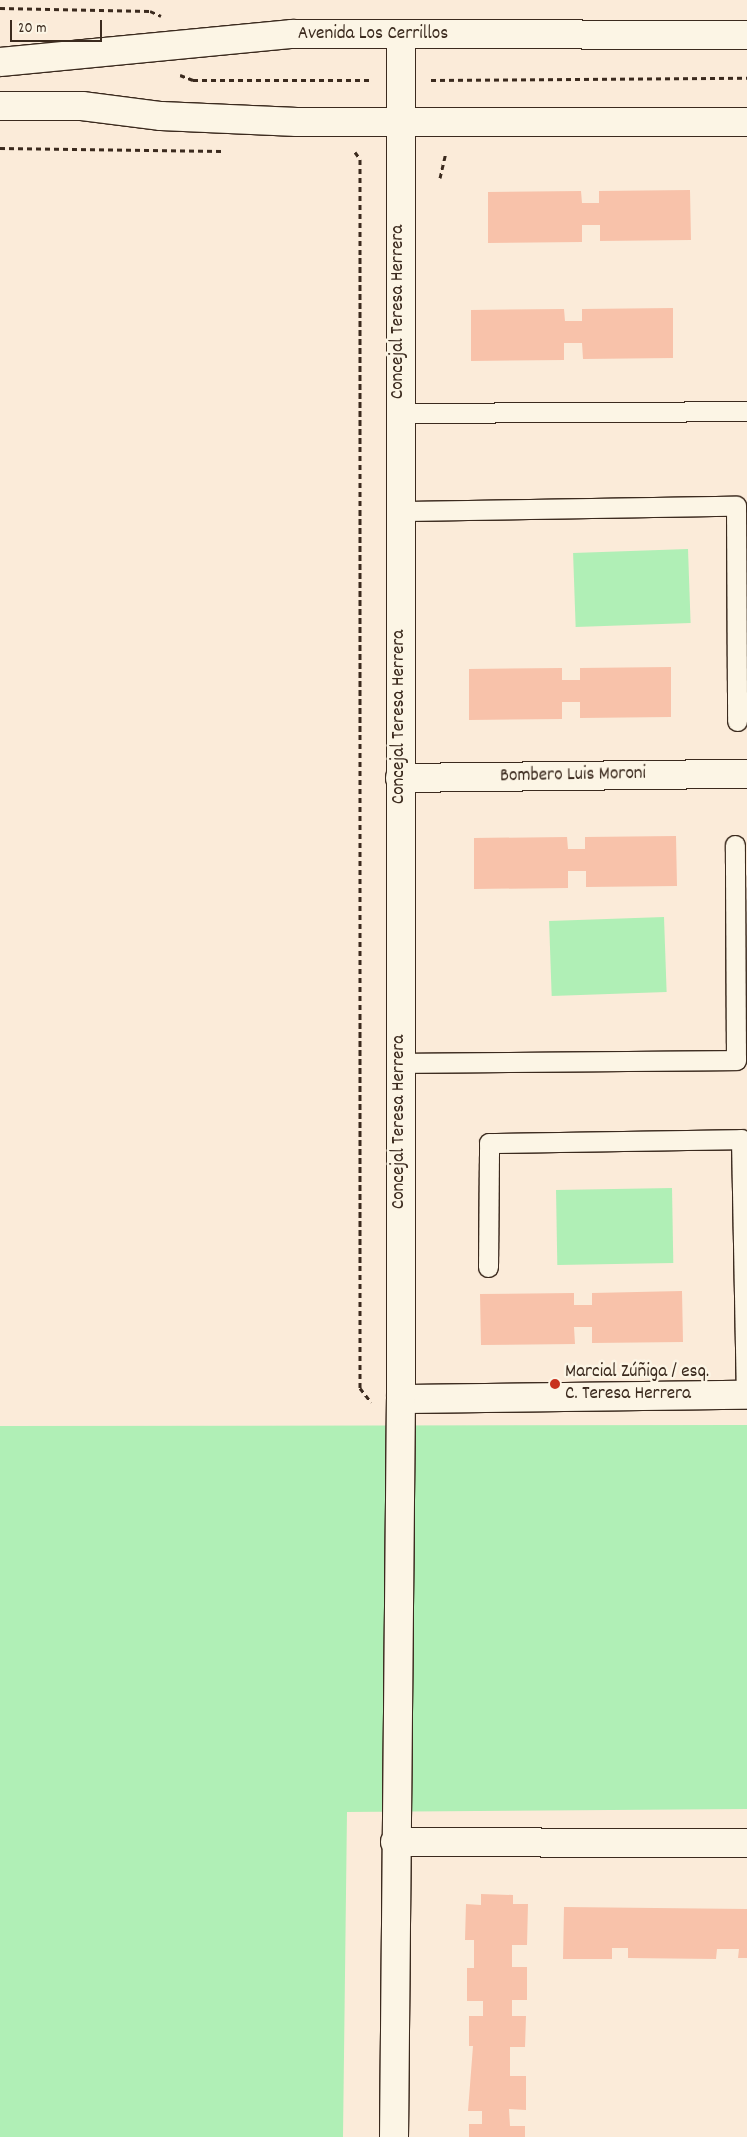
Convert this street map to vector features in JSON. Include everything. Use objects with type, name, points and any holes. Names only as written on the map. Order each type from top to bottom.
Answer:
[{"type":"street","name":"Avenida Los Cerrillos","points":[[0,62],[292,34],[747,35]]},
{"type":"street","name":"Concejal Teresa Herrera","points":[[394,2137],[395,1842],[401,1399],[399,122],[401,35]]},
{"type":"street","points":[[0,106],[82,106],[204,119],[399,122],[747,122]]},
{"type":"street","name":"Bombero Luis Moroni","points":[[400,778],[747,774]]},
{"type":"street","points":[[401,1399],[747,1395]]},
{"type":"street","points":[[395,1842],[747,1844]]},
{"type":"lane","points":[[400,413],[747,410]]},
{"type":"lane","points":[[400,512],[736,506],[737,722]]},
{"type":"lane","points":[[400,1063],[736,1060],[735,845]]},
{"type":"lane","points":[[488,1267],[489,1143],[741,1139],[747,1395]]},
{"type":"path","points":[[0,8],[150,11]]},
{"type":"path","points":[[0,148],[225,151]]},
{"type":"path","points":[[440,178],[442,158],[451,150]]},
{"type":"path","points":[[352,151],[360,159],[360,1388],[366,1400],[401,1399]]},
{"type":"green space","points":[[688,549],[691,623],[576,627],[573,553]]},
{"type":"green space","points":[[664,917],[667,992],[552,996],[549,921]]},
{"type":"green space","points":[[672,1188],[673,1263],[557,1265],[556,1190]]},
{"type":"green space","points":[[747,1425],[747,1809],[347,1812],[343,2137],[0,2137],[0,1426]]},
{"type":"building","points":[[690,190],[691,240],[600,241],[600,225],[582,225],[582,242],[488,243],[488,192],[581,191],[582,203],[599,203],[599,191]]},
{"type":"building","points":[[673,308],[673,358],[583,359],[582,343],[564,343],[564,360],[471,361],[471,310],[564,309],[565,321],[582,321],[582,309]]},
{"type":"building","points":[[671,667],[671,717],[580,718],[580,702],[562,702],[562,719],[469,720],[469,669],[562,668],[562,680],[580,680],[580,668]]},
{"type":"building","points":[[676,836],[677,886],[586,887],[586,871],[568,871],[568,888],[474,889],[474,838],[567,837],[568,849],[585,849],[585,837]]},
{"type":"building","points":[[682,1291],[683,1342],[592,1343],[592,1327],[574,1327],[575,1344],[481,1345],[480,1294],[574,1293],[574,1305],[592,1305],[592,1293]]},
{"type":"building","points":[[481,1894],[513,1895],[513,1904],[528,1904],[527,1945],[512,1945],[512,1967],[527,1967],[527,2000],[512,2000],[512,2016],[526,2016],[525,2047],[510,2047],[510,2076],[526,2076],[526,2110],[509,2109],[510,2126],[525,2126],[525,2137],[469,2137],[469,2124],[482,2124],[482,2111],[468,2111],[473,2046],[469,2046],[469,2016],[483,2016],[483,2001],[467,2001],[467,1968],[474,1968],[474,1940],[465,1940],[466,1904],[481,1905]]},
{"type":"building","points":[[564,1907],[747,1909],[747,1958],[738,1958],[739,1949],[717,1949],[716,1959],[628,1958],[628,1948],[612,1948],[612,1959],[563,1959]]},
{"type":"place","name":"Marcial Zúñiga / esq. C. Teresa Herrera","points":[[555,1384]]}]
